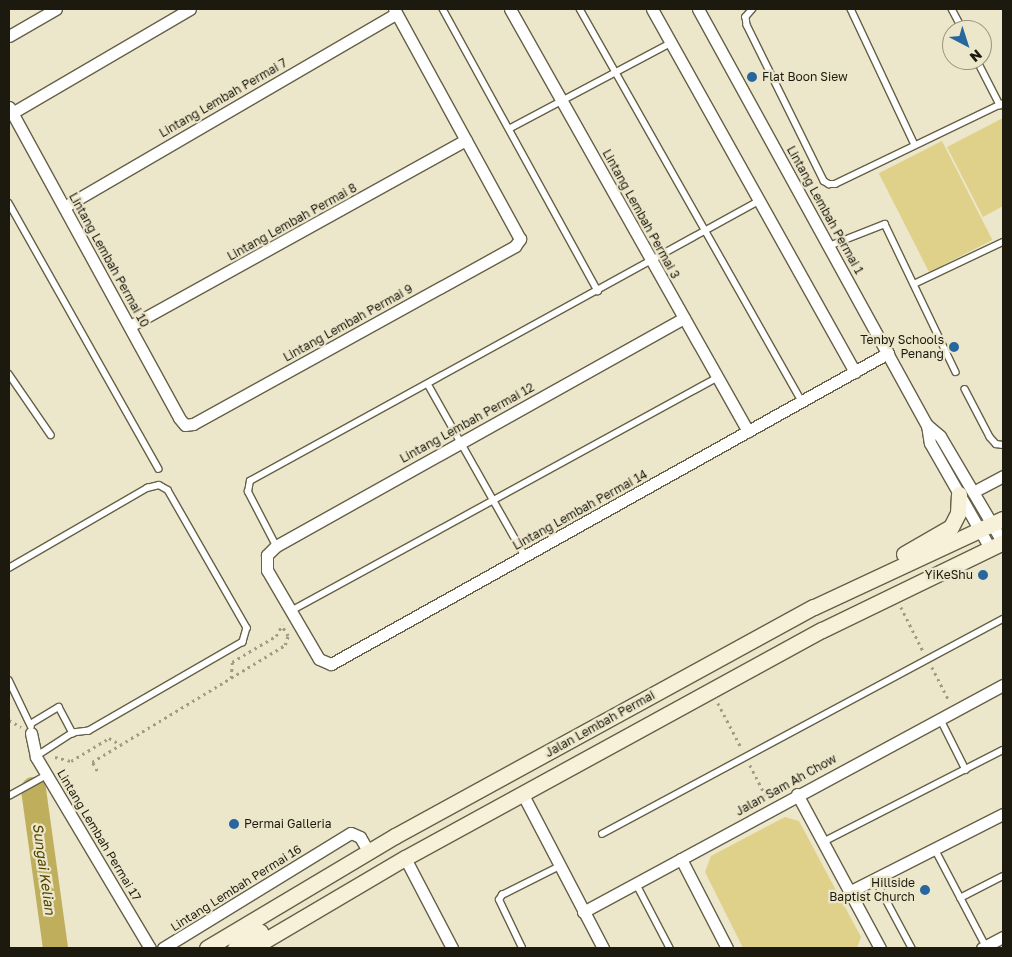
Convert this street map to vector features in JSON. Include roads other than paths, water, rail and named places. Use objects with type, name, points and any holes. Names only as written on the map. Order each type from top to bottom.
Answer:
[{"type":"main road","points":[[854,586],[951,527],[966,493]]},
{"type":"main road","name":"Jalan Lembah Permai","points":[[207,948],[368,851],[854,586],[992,525]]},
{"type":"main road","name":"Jalan Lembah Permai","points":[[252,948],[314,909],[405,858],[822,630],[999,544]]},
{"type":"main road","points":[[235,948],[262,931],[314,909]]},
{"type":"street","points":[[9,36],[56,9]]},
{"type":"street","points":[[10,110],[190,9]]},
{"type":"street","name":"Lintang Lembah Permai 3","points":[[510,9],[748,432]]},
{"type":"street","points":[[652,9],[855,372]]},
{"type":"street","name":"Lintang Lembah Permai 1","points":[[698,9],[927,425],[930,443],[992,525],[999,544]]},
{"type":"street","points":[[395,11],[466,140]]},
{"type":"street","name":"Lintang Lembah Permai 7","points":[[64,207],[395,11]]},
{"type":"street","name":"Lintang Lembah Permai 10","points":[[10,110],[185,425]]},
{"type":"street","name":"Lintang Lembah Permai 9","points":[[185,425],[515,246],[520,239],[466,140]]},
{"type":"street","name":"Lintang Lembah Permai 8","points":[[130,326],[466,140]]},
{"type":"street","name":"Lintang Lembah Permai 12","points":[[292,614],[267,570],[267,556],[276,546],[684,318]]},
{"type":"street","name":"Lintang Lembah Permai 14","points":[[292,614],[319,659],[325,664],[331,664],[888,353]]},
{"type":"street","points":[[966,493],[1003,476]]},
{"type":"street","name":"Jalan Sam Ah Chow","points":[[583,912],[796,794],[1003,685]]},
{"type":"street","name":"Lintang Lembah Permai 17","points":[[31,728],[47,775],[150,948]]},
{"type":"street","points":[[522,794],[602,948]]},
{"type":"street","points":[[796,794],[851,891],[880,948]]},
{"type":"street","points":[[851,891],[1003,814]]},
{"type":"street","name":"Lintang Lembah Permai 16","points":[[163,948],[351,833],[360,837],[368,851]]},
{"type":"street","points":[[405,858],[452,948]]},
{"type":"street","points":[[681,859],[727,948]]},
{"type":"street","points":[[984,947],[1003,937]]},
{"type":"lane","points":[[443,9],[598,291]]},
{"type":"lane","points":[[580,9],[707,230],[802,402]]},
{"type":"lane","points":[[753,9],[746,17],[747,26],[824,181],[835,184],[1001,104],[982,70]]},
{"type":"lane","points":[[851,9],[915,145]]},
{"type":"lane","points":[[509,129],[671,43]]},
{"type":"lane","points":[[276,546],[248,492],[250,482],[759,201]]},
{"type":"lane","points":[[9,203],[159,469]]},
{"type":"lane","points":[[829,246],[885,224],[956,372]]},
{"type":"lane","points":[[914,284],[1003,242]]},
{"type":"lane","points":[[9,374],[51,435]]},
{"type":"lane","points":[[292,614],[493,500],[717,378]]},
{"type":"lane","points":[[428,384],[525,556]]},
{"type":"lane","points":[[965,389],[990,437],[996,444],[1003,445]]},
{"type":"lane","points":[[9,568],[147,488],[159,485],[168,490],[247,628],[243,642],[89,731],[73,733],[39,755]]},
{"type":"lane","points":[[602,834],[1003,619]]},
{"type":"lane","points":[[9,680],[31,728],[59,708],[73,733]]},
{"type":"lane","points":[[940,718],[966,770]]},
{"type":"lane","points":[[823,842],[1003,750]]},
{"type":"lane","points":[[9,796],[47,775]]},
{"type":"lane","points":[[935,849],[984,947]]},
{"type":"lane","points":[[522,948],[499,900],[502,895],[560,866]]},
{"type":"lane","points":[[960,898],[1003,876]]},
{"type":"lane","points":[[875,879],[912,948]]},
{"type":"lane","points":[[636,883],[670,948]]},
{"type":"waterway","name":"Sungai Kelian","points":[[33,789],[55,948]]},
{"type":"place","name":"Flat Boon Siew","points":[[752,77]]},
{"type":"place","name":"Tenby Schools Penang","points":[[954,347]]},
{"type":"place","name":"YiKeShu","points":[[983,575]]},
{"type":"place","name":"Permai Galleria","points":[[234,824]]},
{"type":"place","name":"Hillside Baptist Church","points":[[925,890]]}]
